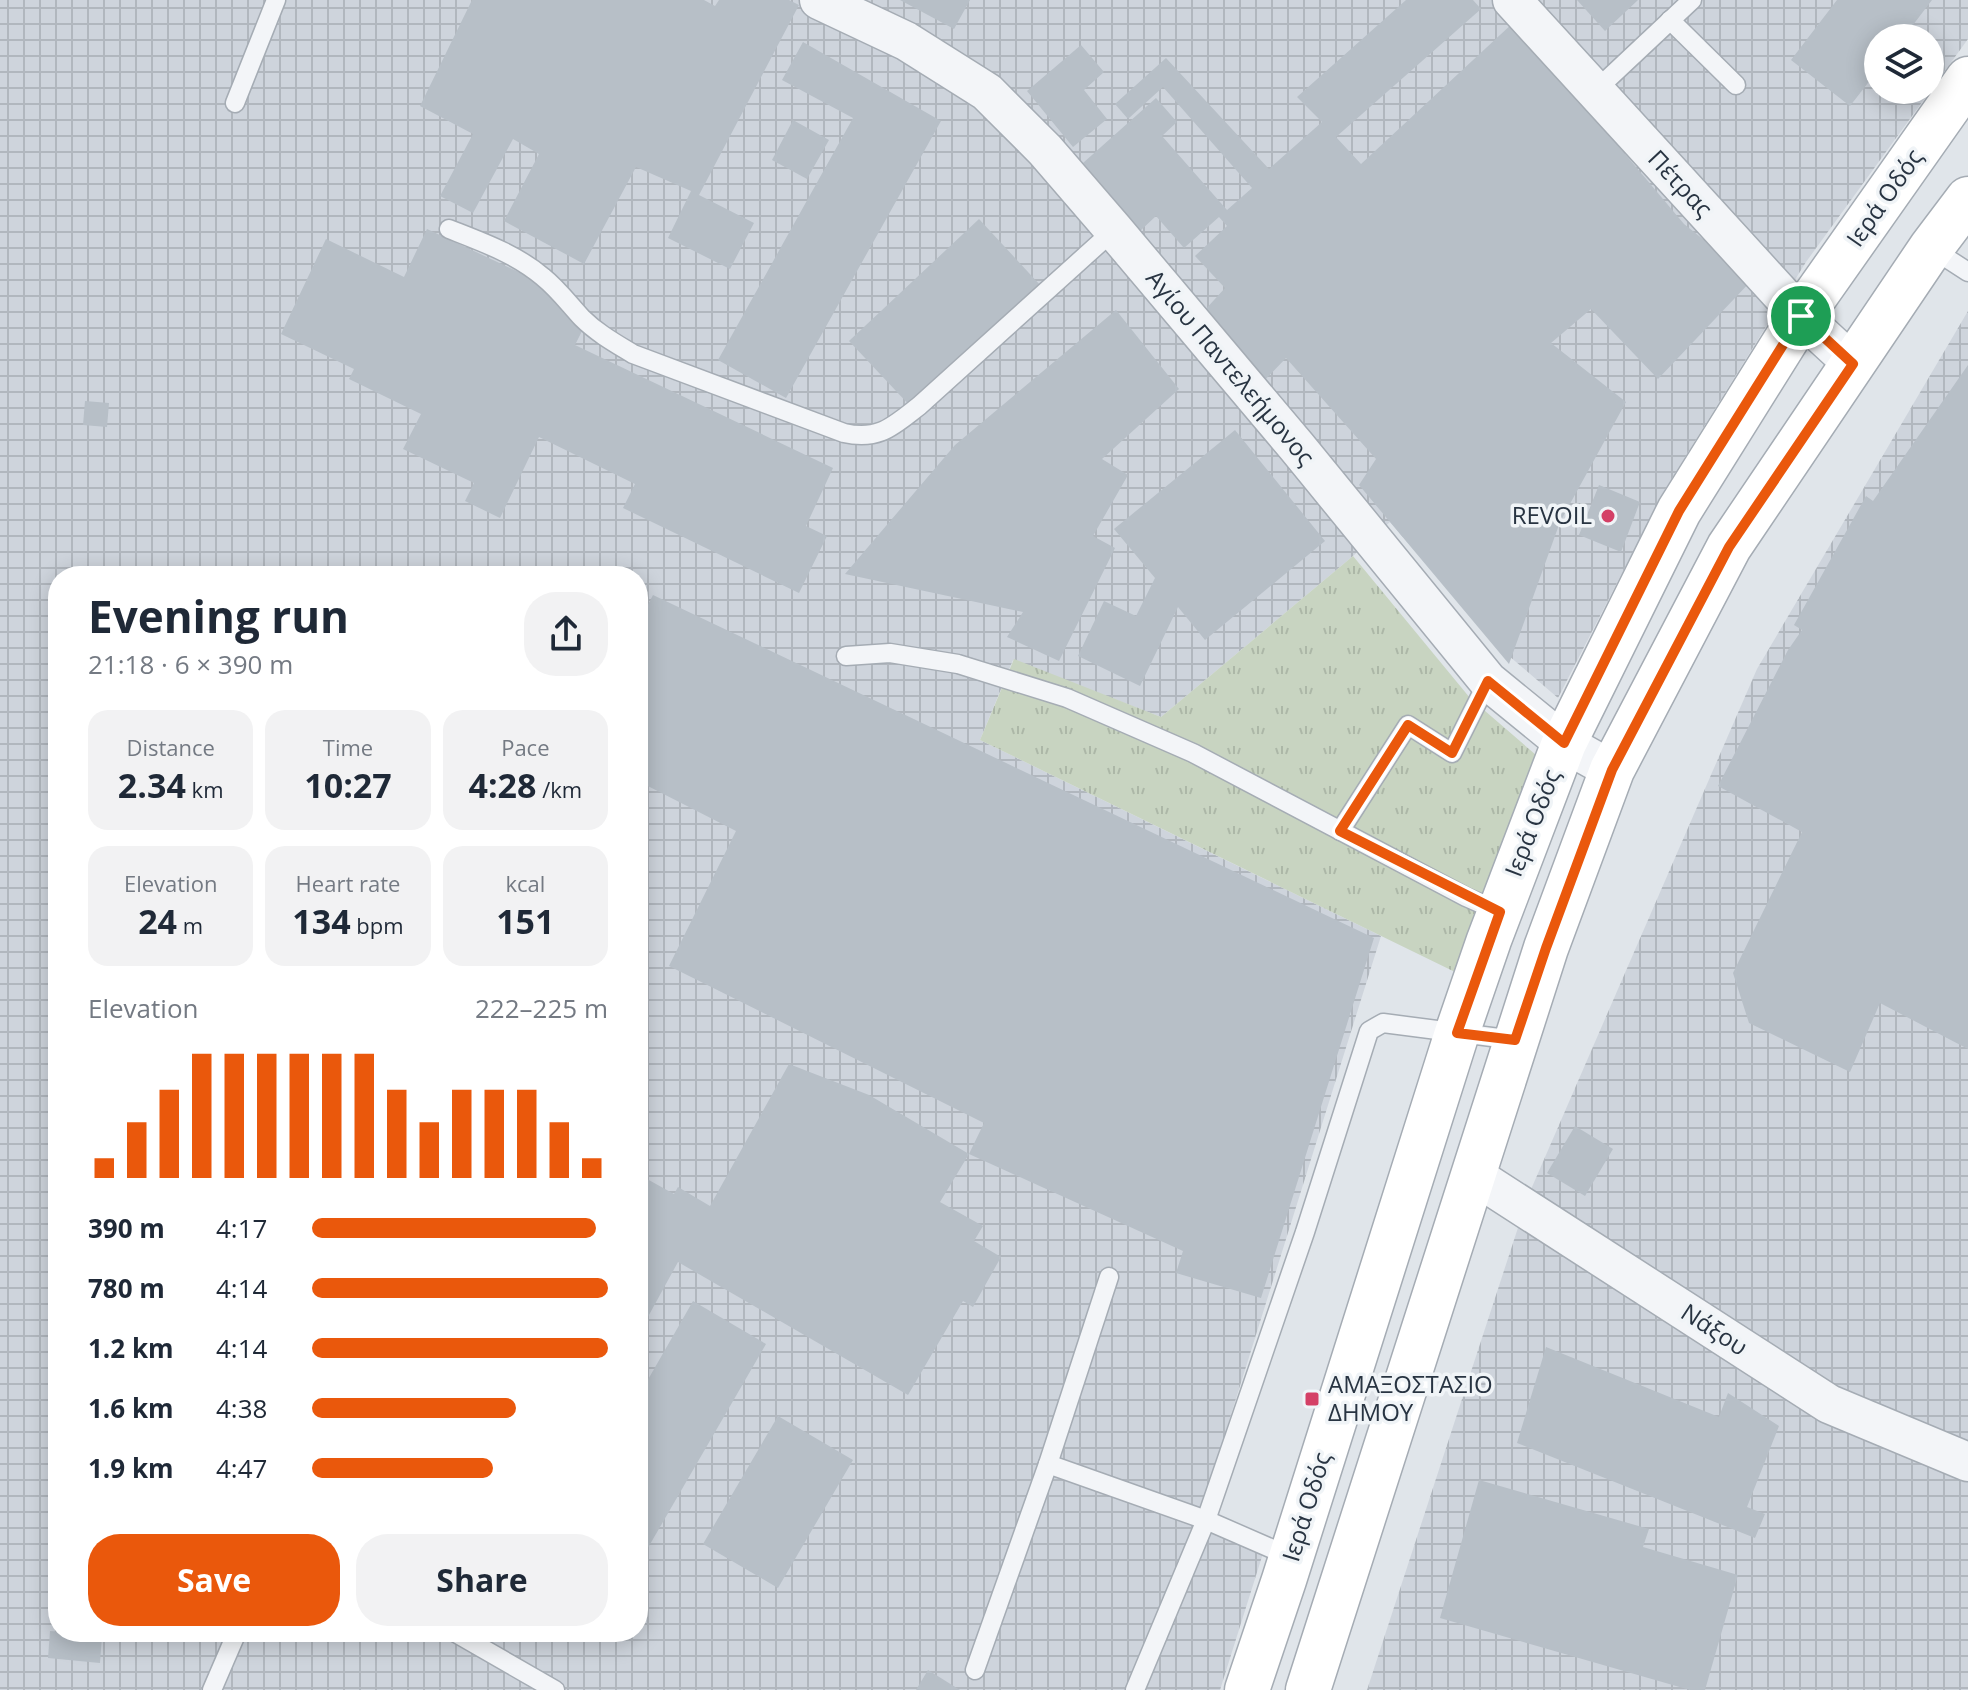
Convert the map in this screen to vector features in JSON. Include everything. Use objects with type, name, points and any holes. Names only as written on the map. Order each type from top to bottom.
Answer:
[{"type":"main road","name":"Ιερά Οδός","points":[[1247,1690],[1457,1033],[1564,743],[1679,511],[1801,316],[1968,79]]},
{"type":"main road","points":[[1308,1690],[1515,1040],[1612,770],[1729,547],[1931,248],[1968,199]]},
{"type":"street","name":"Αγίου Παντελεήμονος","points":[[819,0],[906,41],[987,92],[1045,150],[1114,230],[1488,681],[1564,743],[1612,770]]},
{"type":"street","name":"Πέτρας","points":[[1512,0],[1801,316],[1853,364]]},
{"type":"street","name":"Νάξου","points":[[1472,1174],[1829,1404],[1968,1462]]},
{"type":"lane","points":[[235,103],[276,0]]},
{"type":"lane","points":[[1595,91],[1692,0]]},
{"type":"lane","points":[[1670,20],[1736,85]]},
{"type":"lane","points":[[449,229],[505,252],[530,267],[594,328],[633,354],[844,433],[867,436],[889,429],[919,406],[1114,230]]},
{"type":"lane","points":[[1931,248],[1968,272]]},
{"type":"lane","points":[[846,656],[890,653],[958,664],[1067,698],[1193,753],[1500,912]]},
{"type":"lane","points":[[1340,831],[1408,725],[1452,753],[1488,681]]},
{"type":"lane","points":[[1135,1690],[1206,1520],[1305,1232],[1369,1031],[1383,1023],[1515,1040]]},
{"type":"lane","points":[[975,1670],[1048,1464],[1109,1277]]},
{"type":"lane","points":[[1048,1464],[1206,1520],[1291,1557]]},
{"type":"lane","points":[[212,1690],[233,1642]]},
{"type":"lane","points":[[471,1642],[555,1690]]},
{"type":"shaded area","points":[[0,0],[1968,0],[1968,39],[1944,72],[1944,24],[1864,24],[1864,104],[1921,104],[1806,262],[1664,491],[1558,698],[1495,644],[1390,522],[1161,717],[1013,660],[980,740],[1381,936],[1198,1520],[1265,1547],[1220,1690],[0,1690]]},
{"type":"shaded area","points":[[1968,311],[1968,1690],[1367,1690],[1529,1194],[1757,669]]},
{"type":"green space","points":[[1353,556],[1470,698],[1536,755],[1455,972],[980,740],[1014,659],[1161,717]]},
{"type":"building","points":[[472,0],[704,0],[715,6],[719,0],[789,0],[799,5],[699,195],[754,223],[730,269],[668,238],[691,191],[636,167],[584,264],[504,221],[539,154],[513,139],[473,213],[440,196],[473,134],[420,106]]},
{"type":"building","points":[[900,0],[970,0],[954,29]]},
{"type":"building","points":[[1406,0],[1473,0],[1481,9],[1336,137],[1361,164],[1514,22],[1684,224],[1753,279],[1658,379],[1591,309],[1551,343],[1626,402],[1560,522],[1509,664],[1359,485],[1376,459],[1286,358],[1263,382],[1204,311],[1225,288],[1195,256],[1227,226],[1219,217],[1184,248],[1156,216],[1140,231],[1083,163],[1156,98],[1177,122],[1162,136],[1227,210],[1252,188],[1163,87],[1128,119],[1115,104],[1166,58],[1269,169],[1322,122],[1297,97]]},
{"type":"building","points":[[1577,0],[1638,0],[1605,31]]},
{"type":"building","points":[[1837,0],[1932,0],[1914,24],[1864,24],[1864,88],[1850,106],[1791,60]]},
{"type":"building","points":[[803,42],[941,121],[786,398],[718,360],[853,118],[782,80]]},
{"type":"building","points":[[1081,45],[1104,72],[1084,90],[1107,119],[1073,147],[1027,91]]},
{"type":"building","points":[[793,120],[829,140],[807,179],[772,160]]},
{"type":"building","points":[[979,219],[1041,286],[912,408],[849,341]]},
{"type":"building","points":[[427,229],[538,281],[582,331],[575,345],[833,468],[806,526],[827,536],[799,593],[623,508],[635,484],[539,437],[500,518],[465,501],[474,483],[403,449],[421,414],[349,379],[354,369],[281,334],[326,239],[404,277]]},
{"type":"building","points":[[1116,310],[1179,389],[1102,459],[1128,475],[1093,536],[1115,548],[1059,661],[1007,637],[1023,612],[845,574],[955,445]]},
{"type":"building","points":[[1968,365],[1968,1049],[1880,1003],[1850,1072],[1749,1023],[1733,973],[1802,832],[1718,786],[1788,650],[1802,630],[1794,625],[1866,496],[1873,501]]},
{"type":"building","points":[[85,401],[109,403],[107,427],[83,425]]},
{"type":"building","points":[[1235,430],[1325,541],[1205,640],[1178,607],[1140,686],[1078,656],[1104,601],[1136,616],[1155,578],[1114,529]]},
{"type":"building","points":[[1599,485],[1640,502],[1621,552],[1579,535]]},
{"type":"building","points":[[653,595],[1374,938],[1261,1298],[1176,1273],[1183,1251],[969,1154],[984,1123],[669,966],[736,831],[648,786],[648,605]]},
{"type":"building","points":[[789,1064],[869,1095],[969,1154],[940,1202],[983,1226],[974,1241],[1001,1257],[973,1307],[963,1301],[908,1395],[678,1262],[648,1317],[648,1180],[674,1194],[678,1187],[710,1206]]},
{"type":"building","points":[[1575,1126],[1613,1149],[1585,1196],[1547,1173]]},
{"type":"building","points":[[693,1301],[766,1344],[648,1548],[648,1380]]},
{"type":"building","points":[[1546,1347],[1719,1417],[1728,1393],[1779,1426],[1747,1507],[1765,1514],[1755,1538],[1517,1443]]},
{"type":"building","points":[[778,1416],[853,1460],[778,1588],[703,1544]]},
{"type":"building","points":[[1479,1480],[1649,1529],[1643,1547],[1738,1575],[1705,1690],[1690,1690],[1440,1618]]},
{"type":"building","points":[[49,1642],[102,1642],[100,1663],[48,1658]]},
{"type":"building","points":[[928,1670],[960,1690],[916,1690]]},
{"type":"place","name":"REVOIL","points":[[1608,516]]},
{"type":"place","name":"ΑΜΑΞΟΣΤΑΣΙΟ ΔΗΜΟΥ","points":[[1312,1399]]},
{"type":"route","points":[[1801,316],[1853,364],[1729,547],[1612,770],[1515,1040],[1457,1033],[1500,912],[1340,831],[1408,725],[1452,753],[1488,681],[1564,743],[1679,511],[1801,316]]}]
